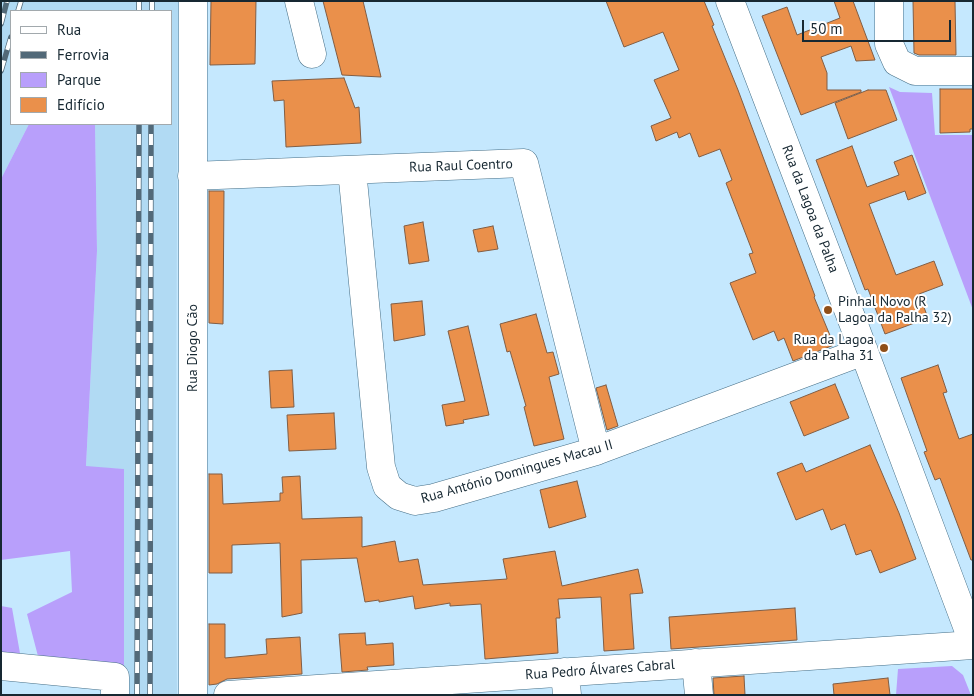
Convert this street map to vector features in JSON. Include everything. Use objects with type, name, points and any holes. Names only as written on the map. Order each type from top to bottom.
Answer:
[{"type":"street","name":"Rua Diogo Cão","points":[[193,1],[193,695]]},
{"type":"street","points":[[299,1],[312,54]]},
{"type":"street","name":"Rua da Lagoa da Palha","points":[[730,1],[973,643]]},
{"type":"street","points":[[889,1],[889,44],[897,62],[915,71],[973,71]]},
{"type":"street","name":"Rua Raul Coentro","points":[[192,176],[524,163],[596,451]]},
{"type":"street","name":"Rua António Domingues Macau II","points":[[352,170],[381,467],[387,486],[399,496],[415,501],[434,498],[596,451],[864,351]]},
{"type":"street","name":"Rua Pedro Álvares Cabral","points":[[228,695],[566,683],[696,663],[973,643]]},
{"type":"street","points":[[696,663],[699,695]]},
{"type":"street","points":[[1,666],[115,686]]},
{"type":"shaded area","points":[[1,1],[178,1],[177,695],[123,695],[124,469],[86,467],[97,251],[95,125],[172,125],[172,10],[10,10],[10,125],[28,125],[1,179]]},
{"type":"green space","points":[[889,87],[900,92],[932,93],[935,135],[973,135],[973,310]]},
{"type":"green space","points":[[28,125],[95,125],[97,251],[86,466],[124,469],[124,670],[39,660],[27,614],[72,592],[70,551],[1,560],[1,179]]},
{"type":"green space","points":[[1,606],[12,608],[21,659],[1,657]]},
{"type":"green space","points":[[952,666],[963,675],[971,695],[896,695],[898,669]]},
{"type":"building","points":[[211,1],[256,1],[255,64],[210,65]]},
{"type":"building","points":[[323,1],[363,1],[381,77],[342,75]]},
{"type":"building","points":[[606,1],[704,1],[814,297],[834,345],[793,361],[784,338],[778,341],[774,331],[753,340],[730,283],[756,273],[749,254],[753,253],[726,183],[732,180],[720,149],[699,157],[690,133],[679,138],[677,132],[656,141],[651,126],[671,118],[654,80],[679,70],[663,32],[624,47]]},
{"type":"building","points":[[834,1],[853,1],[875,60],[856,61],[851,46],[821,57],[827,73],[827,90],[861,90],[861,92],[801,115],[762,16],[787,7],[797,35],[840,18]]},
{"type":"building","points":[[913,1],[955,1],[956,55],[919,55],[914,53]]},
{"type":"building","points":[[344,78],[355,108],[359,107],[361,143],[286,147],[284,100],[274,101],[272,81]]},
{"type":"building","points":[[940,89],[973,89],[973,129],[970,129],[970,132],[940,133]]},
{"type":"building","points":[[868,90],[886,90],[897,120],[848,139],[835,103]]},
{"type":"building","points":[[852,146],[867,187],[899,175],[894,162],[912,155],[926,193],[908,200],[905,191],[869,204],[896,275],[934,261],[943,285],[919,294],[928,318],[885,334],[868,289],[865,290],[816,160]]},
{"type":"building","points":[[209,191],[224,191],[223,324],[209,323]]},
{"type":"building","points":[[423,222],[429,261],[409,264],[404,226]]},
{"type":"building","points":[[493,226],[498,249],[478,252],[473,230]]},
{"type":"building","points":[[422,301],[425,335],[394,341],[391,304]]},
{"type":"building","points":[[536,314],[547,353],[553,352],[559,374],[549,377],[564,439],[534,446],[524,407],[526,406],[510,351],[507,352],[500,324]]},
{"type":"building","points":[[468,326],[489,415],[463,420],[464,423],[446,426],[442,405],[465,401],[448,331]]},
{"type":"building","points":[[938,365],[947,392],[943,393],[959,439],[973,434],[973,560],[971,560],[940,478],[935,480],[924,452],[927,451],[901,378]]},
{"type":"building","points":[[292,370],[294,407],[271,408],[269,371]]},
{"type":"building","points":[[835,384],[849,418],[804,436],[790,402]]},
{"type":"building","points":[[606,385],[618,426],[607,430],[596,388]]},
{"type":"building","points":[[334,413],[336,449],[289,451],[287,415]]},
{"type":"building","points":[[870,445],[916,559],[880,573],[871,550],[856,555],[845,524],[831,530],[823,509],[796,520],[777,473],[802,463],[806,472]]},
{"type":"building","points":[[209,474],[222,474],[223,504],[280,501],[280,493],[283,493],[282,477],[300,476],[302,519],[362,517],[362,547],[395,541],[399,562],[418,559],[423,585],[507,579],[503,559],[555,551],[562,586],[638,569],[643,593],[630,594],[634,649],[604,651],[601,597],[558,599],[560,618],[556,618],[558,653],[485,659],[481,604],[450,606],[450,603],[415,609],[413,596],[379,602],[379,600],[365,602],[357,558],[301,560],[302,613],[282,617],[280,543],[232,545],[232,573],[209,573]]},
{"type":"building","points":[[577,481],[586,517],[549,528],[540,490]]},
{"type":"building","points":[[795,608],[797,640],[671,649],[669,617]]},
{"type":"building","points":[[209,624],[225,624],[225,658],[267,654],[266,639],[300,637],[302,674],[227,679],[217,684],[209,685]]},
{"type":"building","points":[[365,633],[366,645],[393,643],[394,665],[367,667],[368,670],[342,672],[339,634]]},
{"type":"building","points":[[744,676],[745,695],[714,695],[713,678]]},
{"type":"building","points":[[888,678],[890,695],[834,695],[833,684]]},
{"type":"railway","points":[[1,24],[7,1]]},
{"type":"railway","points":[[18,10],[21,1]]},
{"type":"railway","points":[[139,1],[139,10]]},
{"type":"railway","points":[[152,1],[152,10]]},
{"type":"railway","points":[[1,71],[10,40]]},
{"type":"railway","points":[[137,695],[139,125]]},
{"type":"railway","points":[[150,695],[151,125]]},
{"type":"place","name":"Pinhal Novo (R Lagoa da Palha 32)","points":[[828,310]]},
{"type":"place","name":"Rua da Lagoa da Palha 31","points":[[884,348]]}]
